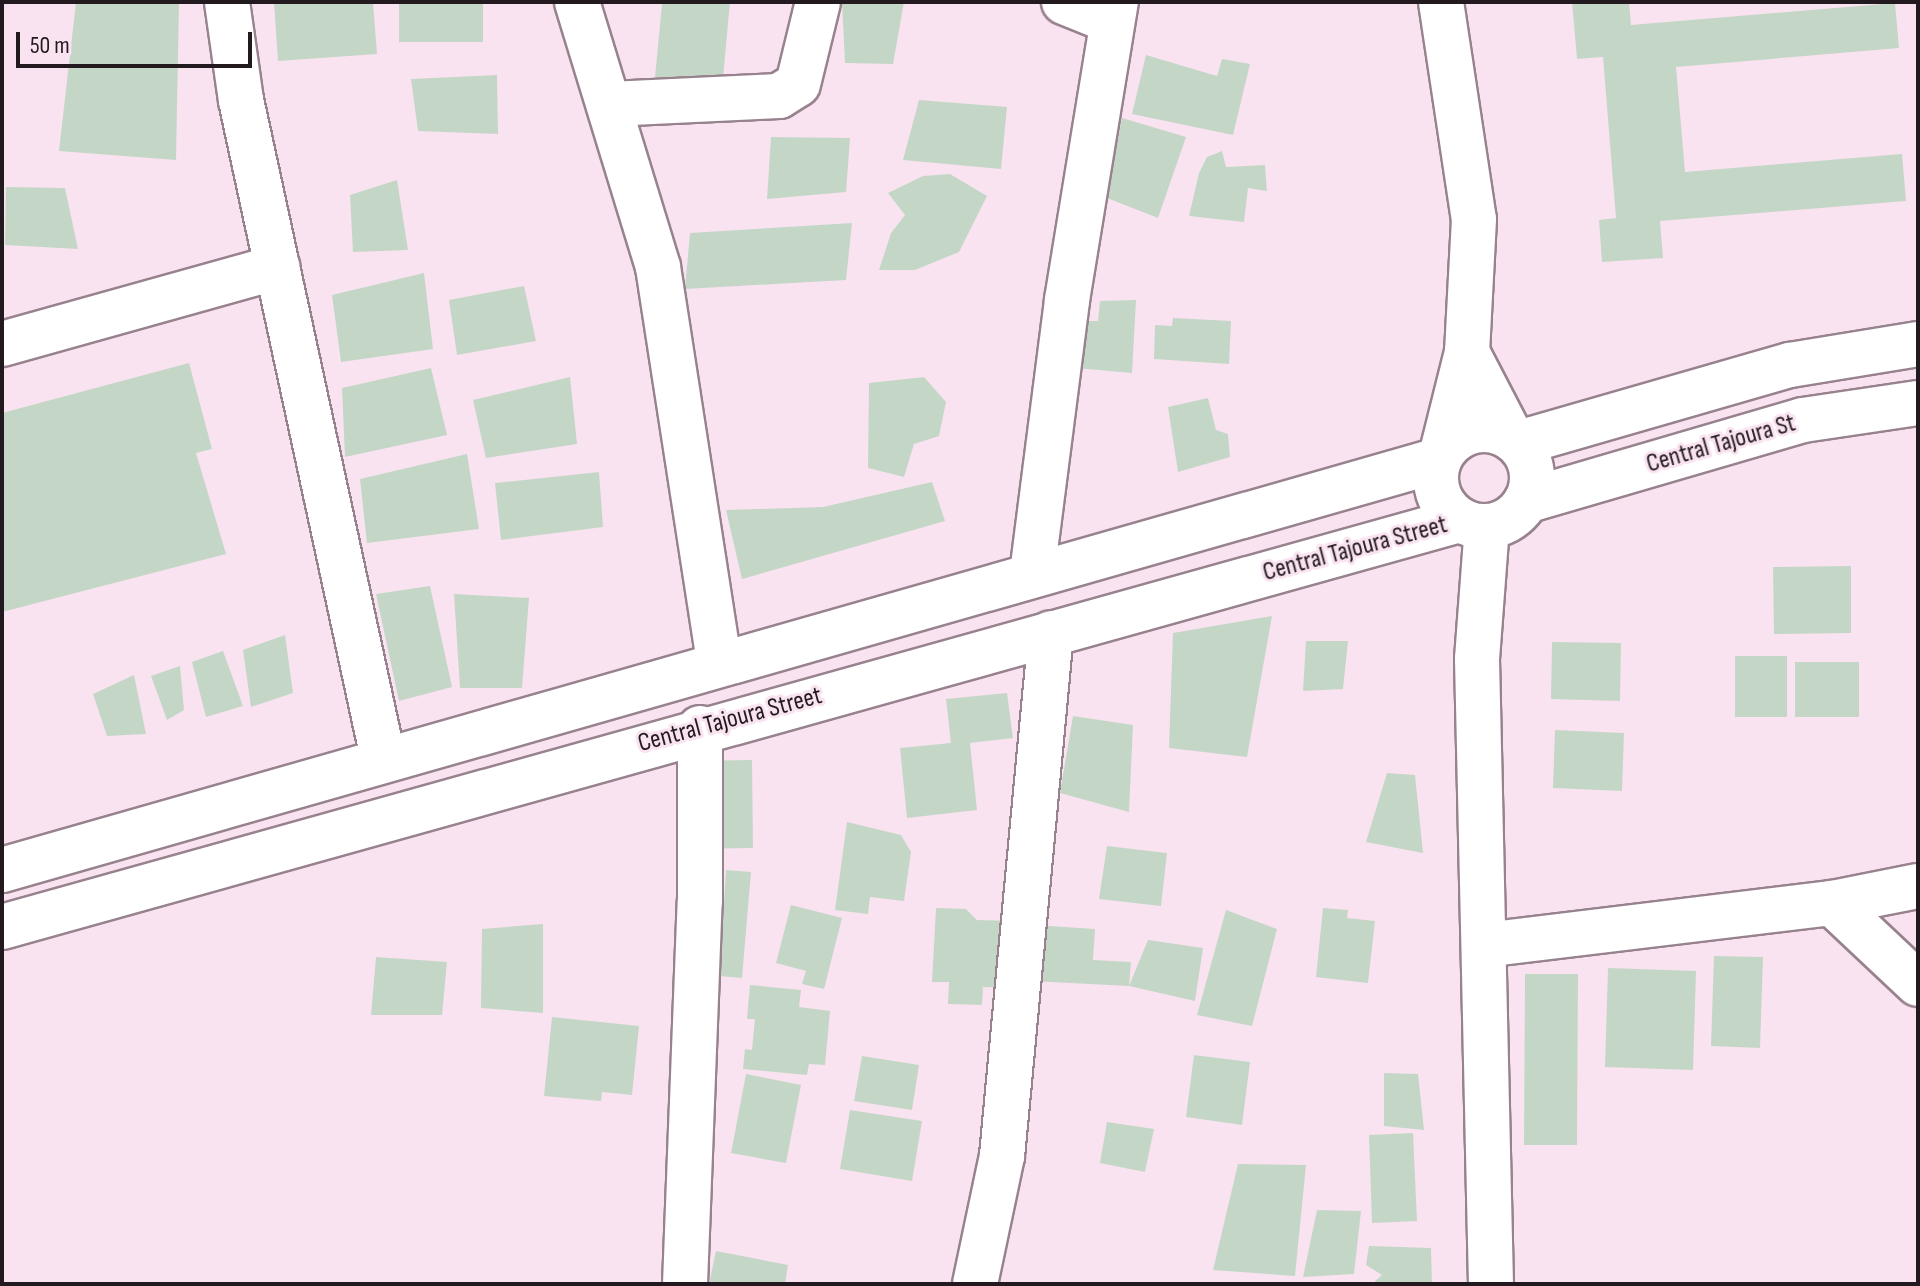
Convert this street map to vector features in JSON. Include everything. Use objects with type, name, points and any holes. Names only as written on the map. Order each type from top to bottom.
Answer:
[{"type":"street","points":[[227,2],[241,100],[383,758]]},
{"type":"street","points":[[577,2],[658,267],[719,663]]},
{"type":"street","points":[[610,104],[779,96],[798,84],[818,2]]},
{"type":"street","points":[[1032,574],[1067,300],[1114,12],[1064,2]]},
{"type":"street","points":[[1441,2],[1472,186],[1467,352],[1440,456],[1438,494],[1473,523],[1510,519],[1526,501],[1532,471],[1467,352]]},
{"type":"street","points":[[2,344],[277,267]]},
{"type":"street","points":[[2,870],[1440,456],[1473,430],[1515,440],[1790,365],[1918,344]]},
{"type":"street","name":"Central Tajoura St","points":[[1526,501],[1803,420],[1918,403]]},
{"type":"street","points":[[1473,523],[1491,1284]]},
{"type":"street","name":"Central Tajoura Street","points":[[2,927],[700,728],[1473,523]]},
{"type":"street","points":[[975,1284],[1002,1156],[1051,633]]},
{"type":"street","points":[[685,1284],[700,901],[700,728]]},
{"type":"street","points":[[1484,945],[1832,903],[1918,886]]},
{"type":"street","points":[[1832,903],[1918,984]]},
{"type":"building","points":[[76,2],[179,2],[176,160],[59,151]]},
{"type":"building","points":[[274,2],[373,2],[377,54],[278,61]]},
{"type":"building","points":[[399,2],[483,2],[483,42],[399,42]]},
{"type":"building","points":[[730,2],[723,78],[655,77],[662,4]]},
{"type":"building","points":[[842,2],[904,2],[893,64],[845,63]]},
{"type":"building","points":[[1572,2],[1629,2],[1631,25],[1895,3],[1899,48],[1676,67],[1685,172],[1902,154],[1906,201],[1660,221],[1663,258],[1602,262],[1599,220],[1616,218],[1603,57],[1577,59]]},
{"type":"building","points":[[1146,55],[1217,76],[1222,59],[1250,64],[1233,135],[1132,114]]},
{"type":"building","points":[[497,75],[498,134],[418,131],[411,79]]},
{"type":"building","points":[[919,100],[1007,107],[1001,169],[903,160]]},
{"type":"building","points":[[1122,118],[1186,137],[1158,218],[1107,198]]},
{"type":"building","points":[[771,137],[850,138],[846,192],[767,199]]},
{"type":"building","points":[[1222,151],[1226,167],[1265,165],[1267,191],[1248,188],[1244,222],[1189,216],[1199,173],[1207,157]]},
{"type":"building","points":[[950,174],[987,196],[959,252],[915,270],[879,270],[891,233],[905,215],[888,193],[923,176]]},
{"type":"building","points":[[397,180],[408,250],[353,252],[350,195]]},
{"type":"building","points":[[6,187],[65,188],[78,249],[5,245]]},
{"type":"building","points":[[852,223],[846,280],[685,289],[690,233]]},
{"type":"building","points":[[424,273],[433,349],[341,362],[332,295]]},
{"type":"building","points":[[524,286],[536,341],[457,355],[449,300]]},
{"type":"building","points":[[1136,300],[1132,373],[1076,368],[1078,321],[1098,321],[1100,301]]},
{"type":"building","points":[[1173,318],[1231,321],[1229,364],[1154,359],[1155,325],[1172,326]]},
{"type":"building","points":[[189,363],[212,449],[196,453],[226,554],[2,612],[2,413]]},
{"type":"building","points":[[431,368],[447,435],[345,457],[342,388]]},
{"type":"building","points":[[570,377],[577,444],[486,458],[473,400]]},
{"type":"building","points":[[924,377],[946,402],[939,436],[914,444],[904,477],[868,468],[869,383]]},
{"type":"building","points":[[1208,398],[1216,430],[1228,434],[1230,457],[1178,472],[1168,407]]},
{"type":"building","points":[[467,454],[479,529],[367,543],[360,479]]},
{"type":"building","points":[[599,472],[603,527],[501,540],[495,483]]},
{"type":"building","points":[[932,482],[945,521],[742,579],[726,510],[823,507]]},
{"type":"building","points":[[1851,566],[1851,633],[1774,634],[1773,567]]},
{"type":"building","points":[[430,586],[452,687],[399,701],[376,594]]},
{"type":"building","points":[[454,594],[529,598],[522,688],[460,688]]},
{"type":"building","points":[[1272,616],[1247,757],[1169,748],[1173,633]]},
{"type":"building","points":[[285,635],[293,693],[251,707],[243,650]]},
{"type":"building","points":[[1306,641],[1348,641],[1343,689],[1303,691]]},
{"type":"building","points":[[1552,642],[1621,643],[1620,701],[1551,699]]},
{"type":"building","points":[[223,651],[243,706],[206,717],[192,662]]},
{"type":"building","points":[[1735,656],[1787,656],[1787,717],[1735,717]]},
{"type":"building","points":[[1795,662],[1859,662],[1859,717],[1795,717]]},
{"type":"building","points":[[180,666],[184,710],[167,720],[151,676]]},
{"type":"building","points":[[134,675],[146,734],[107,736],[93,694]]},
{"type":"building","points":[[1007,693],[1013,738],[970,743],[977,810],[907,818],[900,748],[951,743],[946,699]]},
{"type":"building","points":[[1073,716],[1133,725],[1129,812],[1060,793]]},
{"type":"building","points":[[1555,730],[1624,733],[1622,791],[1553,788]]},
{"type":"building","points":[[752,760],[753,848],[686,849],[685,761]]},
{"type":"building","points":[[1387,773],[1415,775],[1423,853],[1366,842]]},
{"type":"building","points":[[847,822],[901,835],[911,852],[904,901],[870,897],[868,914],[835,910]]},
{"type":"building","points":[[1107,846],[1167,853],[1161,906],[1099,899]]},
{"type":"building","points":[[726,870],[751,872],[742,978],[694,974],[700,901],[724,903]]},
{"type":"building","points":[[791,905],[842,918],[824,989],[802,984],[806,971],[776,963]]},
{"type":"building","points":[[936,908],[966,909],[977,920],[1014,921],[1010,988],[983,987],[982,1005],[948,1004],[949,982],[932,982]]},
{"type":"building","points":[[1323,908],[1348,910],[1347,918],[1375,921],[1368,983],[1316,977]]},
{"type":"building","points":[[1226,910],[1277,929],[1252,1026],[1197,1015]]},
{"type":"building","points":[[543,924],[543,1013],[481,1008],[482,929]]},
{"type":"building","points":[[1034,925],[1095,929],[1093,960],[1131,962],[1129,986],[1031,981]]},
{"type":"building","points":[[1148,940],[1203,948],[1195,1001],[1129,986]]},
{"type":"building","points":[[1714,956],[1763,957],[1760,1048],[1711,1046]]},
{"type":"building","points":[[376,957],[447,962],[442,1015],[371,1015]]},
{"type":"building","points":[[1608,968],[1696,971],[1693,1070],[1605,1067]]},
{"type":"building","points":[[1525,974],[1578,974],[1577,1145],[1524,1145]]},
{"type":"building","points":[[750,985],[801,990],[799,1007],[830,1011],[825,1065],[809,1064],[807,1075],[743,1069],[745,1049],[752,1050],[755,1019],[747,1019]]},
{"type":"building","points":[[552,1017],[639,1026],[632,1095],[602,1092],[601,1101],[544,1096]]},
{"type":"building","points":[[1194,1055],[1250,1062],[1242,1125],[1186,1117]]},
{"type":"building","points":[[862,1056],[919,1065],[912,1110],[854,1101]]},
{"type":"building","points":[[1384,1073],[1418,1074],[1424,1130],[1384,1126]]},
{"type":"building","points":[[746,1074],[801,1085],[786,1163],[731,1153]]},
{"type":"building","points":[[850,1110],[922,1121],[912,1181],[840,1169]]},
{"type":"building","points":[[1107,1122],[1154,1129],[1145,1172],[1100,1163]]},
{"type":"building","points":[[1413,1133],[1417,1221],[1372,1223],[1369,1135]]},
{"type":"building","points":[[1238,1164],[1306,1165],[1295,1276],[1213,1270]]},
{"type":"building","points":[[1317,1210],[1361,1211],[1354,1274],[1303,1277]]},
{"type":"building","points":[[1369,1246],[1431,1248],[1432,1284],[1372,1284],[1382,1275],[1366,1265]]},
{"type":"building","points":[[716,1251],[788,1265],[785,1284],[709,1284]]}]
